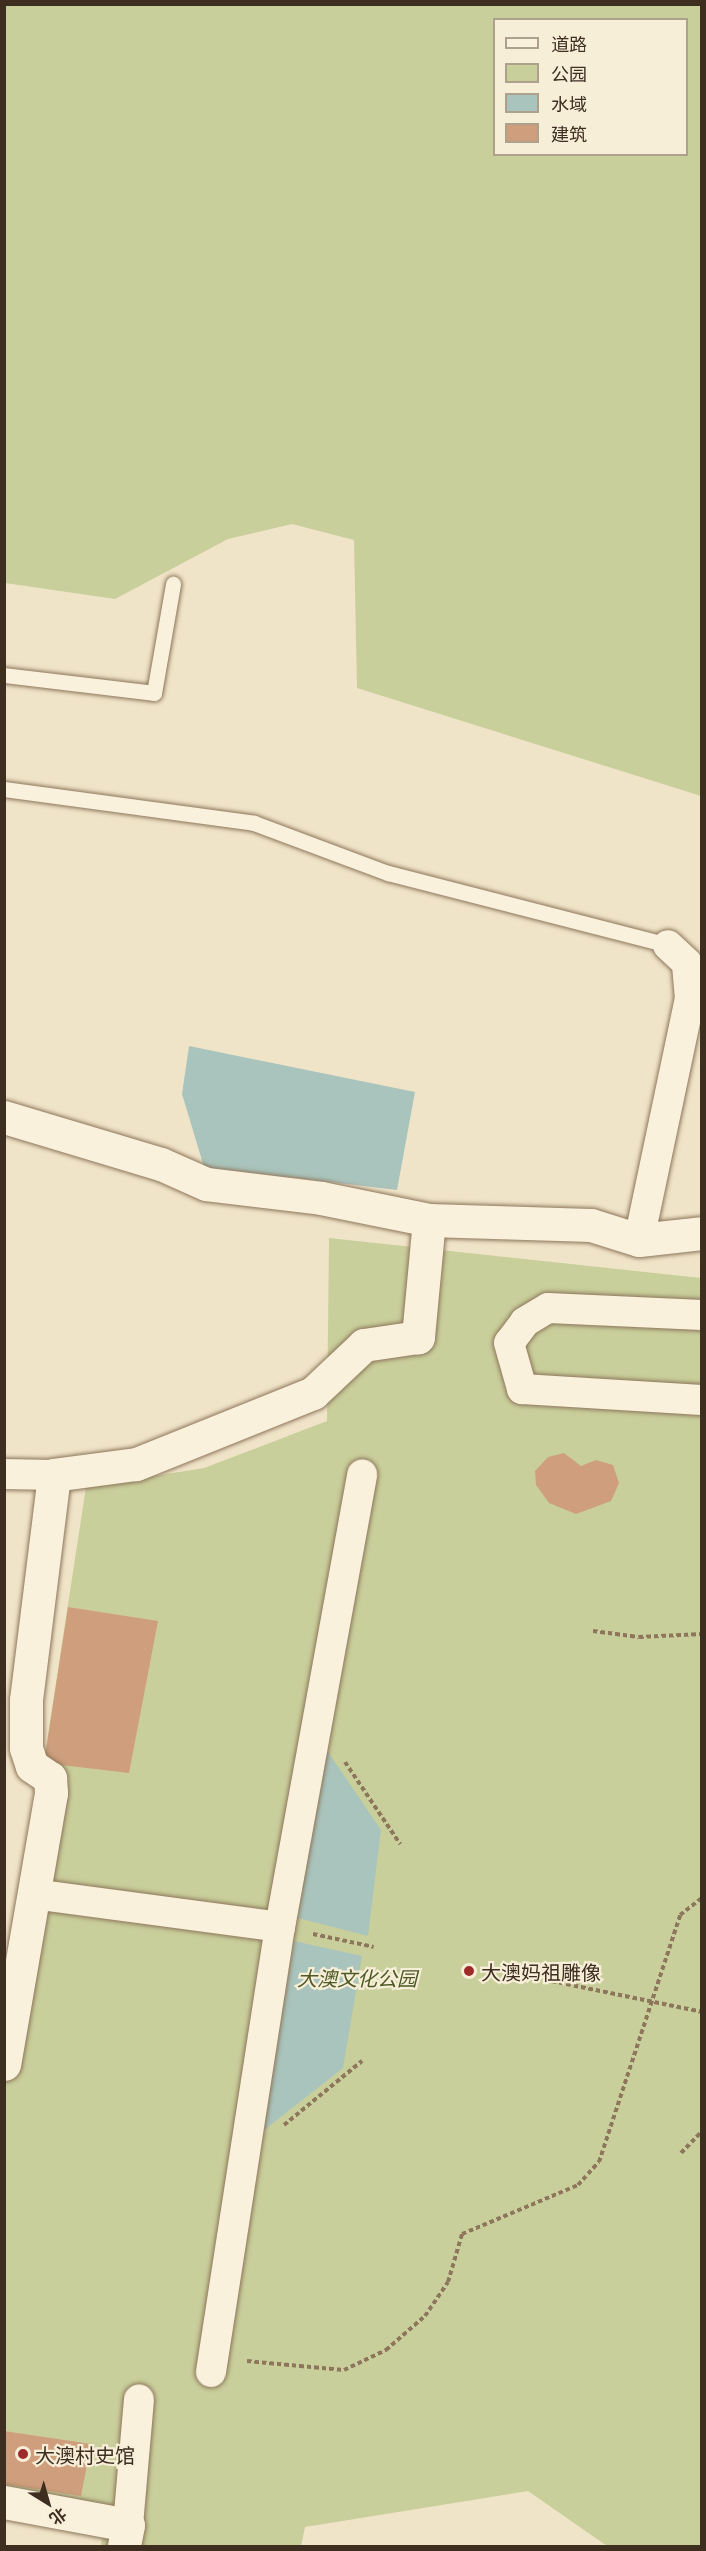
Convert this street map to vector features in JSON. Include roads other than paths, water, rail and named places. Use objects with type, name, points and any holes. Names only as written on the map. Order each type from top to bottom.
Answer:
[{"type":"street","points":[[639,1240],[690,999],[687,963],[668,945]]},
{"type":"street","points":[[4,1117],[206,1184],[321,1198],[429,1220],[591,1225],[639,1240],[702,1233]]},
{"type":"street","points":[[4,1474],[54,1475],[136,1464],[313,1393],[364,1345],[418,1337],[429,1220]]},
{"type":"street","points":[[702,1314],[548,1308],[525,1322],[509,1343],[522,1389],[702,1400]]},
{"type":"street","points":[[212,2364],[280,1927],[362,1474]]},
{"type":"street","points":[[4,2064],[51,1793],[50,1778],[32,1766],[26,1748],[26,1700],[54,1475]]},
{"type":"street","points":[[34,1894],[280,1927]]},
{"type":"street","points":[[4,2502],[126,2536],[139,2399]]},
{"type":"lane","points":[[4,675],[154,693],[173,584]]},
{"type":"lane","points":[[4,789],[254,823],[399,876],[668,945]]},
{"type":"water","points":[[189,1046],[415,1092],[397,1190],[204,1167],[182,1094]]},
{"type":"water","points":[[324,1746],[381,1830],[368,1936],[298,1918]]},
{"type":"water","points":[[294,1941],[362,1956],[343,2068],[263,2131]]},
{"type":"place","name":"大澳妈祖雕像","points":[[469,1971]]},
{"type":"place","name":"大澳村史馆","points":[[23,2454]]},
{"type":"park label","name":"大澳文化公园","points":[[357,1977]]}]
